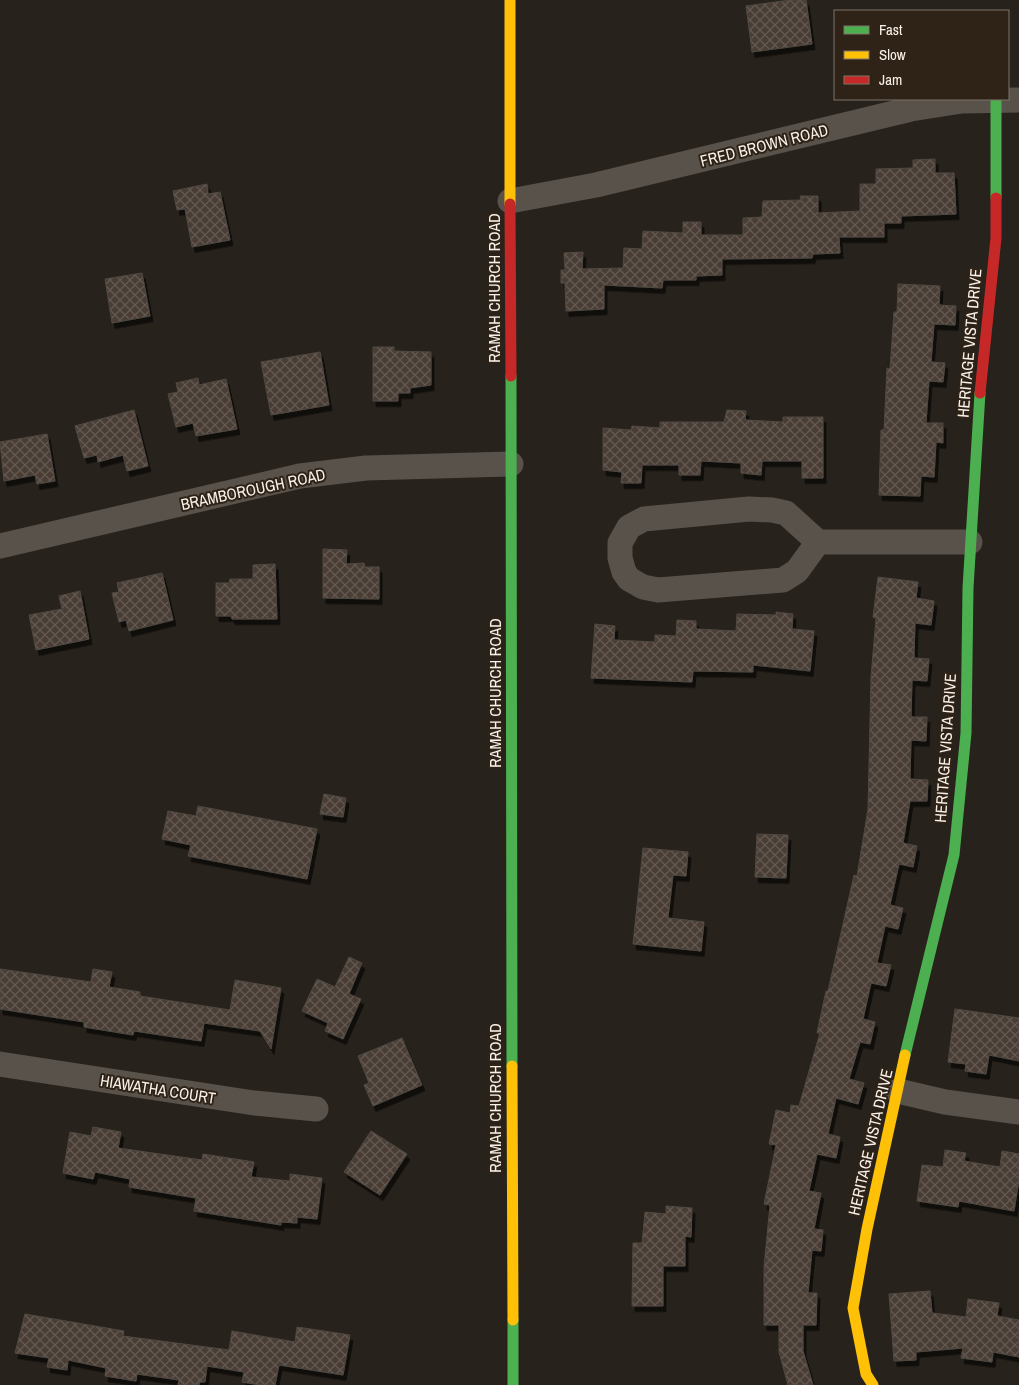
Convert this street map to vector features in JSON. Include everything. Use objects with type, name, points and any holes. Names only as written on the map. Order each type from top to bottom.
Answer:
[{"type":"main road","name":"RAMAH CHURCH ROAD","points":[[510,0],[513,1385]]},
{"type":"main road","name":"HERITAGE VISTA DRIVE","points":[[873,1385],[866,1374],[853,1308],[867,1229],[954,855],[966,733],[970,542],[981,380],[996,238],[1007,100]]},
{"type":"street","name":"FRED BROWN ROAD","points":[[510,202],[596,185],[910,109],[962,101],[1007,100]]},
{"type":"street","name":"BRAMBOROUGH ROAD","points":[[0,546],[300,476],[366,468],[511,464]]},
{"type":"street","points":[[818,542],[797,571],[783,580],[658,590],[643,587],[629,579],[624,572],[620,558],[620,543],[629,527],[644,518],[749,509],[786,513],[818,542],[970,542]]},
{"type":"street","name":"HIAWATHA COURT","points":[[0,1064],[244,1102],[316,1110]]},
{"type":"street","points":[[898,1091],[946,1102],[1019,1112]]},
{"type":"building","points":[[790,0],[806,0],[812,44],[752,52],[746,6]]},
{"type":"building","points":[[935,159],[935,173],[954,173],[956,214],[901,216],[901,223],[884,223],[884,237],[839,237],[840,253],[813,254],[812,258],[722,259],[722,275],[696,276],[696,280],[663,280],[662,288],[604,285],[604,309],[566,311],[565,283],[561,283],[561,270],[565,270],[564,253],[583,252],[582,269],[623,268],[624,248],[642,249],[643,231],[683,233],[683,222],[701,222],[701,235],[743,235],[743,218],[762,217],[763,201],[801,200],[800,196],[818,196],[818,213],[860,211],[860,184],[876,184],[876,169],[913,168],[913,160]]},
{"type":"building","points":[[207,184],[208,194],[220,192],[230,240],[192,247],[185,209],[177,210],[173,191]]},
{"type":"building","points":[[142,273],[150,316],[112,323],[105,279]]},
{"type":"building","points":[[898,284],[940,286],[939,305],[956,306],[955,325],[934,324],[931,362],[945,363],[943,382],[929,381],[926,423],[943,423],[943,443],[936,442],[934,477],[921,476],[920,496],[879,495],[881,430],[884,430],[887,368],[890,369],[894,312],[897,312]]},
{"type":"building","points":[[373,347],[394,347],[394,351],[431,352],[431,385],[410,388],[410,393],[398,393],[398,401],[373,401]]},
{"type":"building","points":[[320,352],[329,405],[271,415],[261,362]]},
{"type":"building","points":[[198,378],[199,385],[226,379],[237,429],[196,436],[193,423],[176,427],[168,394],[178,392],[176,383]]},
{"type":"building","points":[[134,410],[148,466],[127,471],[123,455],[98,462],[97,455],[84,458],[75,426]]},
{"type":"building","points":[[727,410],[746,411],[745,420],[783,422],[783,417],[823,417],[823,478],[802,478],[802,461],[762,461],[761,475],[741,473],[741,463],[701,461],[700,475],[679,475],[679,465],[642,465],[641,483],[621,483],[622,472],[603,470],[603,428],[631,430],[632,426],[660,428],[660,422],[724,422]]},
{"type":"building","points":[[47,434],[55,481],[37,484],[35,475],[4,481],[0,442]]},
{"type":"building","points":[[323,549],[347,550],[346,564],[364,563],[365,567],[379,567],[379,599],[323,598]]},
{"type":"building","points":[[275,564],[277,619],[232,619],[231,616],[216,616],[216,583],[229,583],[230,579],[253,579],[253,565]]},
{"type":"building","points":[[162,573],[173,620],[129,631],[126,620],[119,622],[112,593],[119,592],[117,583]]},
{"type":"building","points":[[878,577],[918,582],[916,598],[934,601],[931,625],[915,623],[914,658],[929,659],[927,681],[912,680],[911,717],[927,717],[926,741],[911,740],[910,779],[928,780],[927,801],[910,801],[903,843],[917,846],[913,867],[899,864],[890,905],[903,908],[898,929],[885,926],[877,963],[891,965],[886,986],[871,983],[863,1019],[875,1022],[870,1044],[860,1042],[849,1079],[864,1083],[858,1104],[836,1098],[828,1134],[840,1137],[836,1158],[817,1154],[809,1191],[821,1193],[814,1229],[823,1230],[821,1251],[812,1250],[808,1293],[817,1293],[816,1325],[803,1325],[803,1351],[813,1385],[788,1385],[779,1352],[779,1325],[764,1325],[764,1267],[770,1205],[764,1204],[776,1145],[769,1144],[776,1110],[790,1113],[791,1105],[799,1106],[820,1033],[817,1033],[854,875],[857,876],[868,809],[871,677],[876,618],[873,617]]},
{"type":"building","points":[[80,591],[89,639],[36,650],[29,615],[62,609],[59,596]]},
{"type":"building","points":[[776,612],[793,614],[792,629],[814,631],[810,671],[753,665],[753,672],[693,671],[692,682],[591,678],[595,624],[615,626],[614,640],[655,642],[655,635],[676,636],[677,620],[696,621],[696,629],[736,631],[737,614],[776,615]]},
{"type":"building","points":[[324,794],[346,798],[343,817],[320,814]]},
{"type":"building","points":[[198,806],[317,829],[307,879],[188,856],[191,845],[162,839],[168,811],[196,816]]},
{"type":"building","points":[[757,834],[788,835],[786,878],[755,877]]},
{"type":"building","points":[[643,848],[688,852],[686,876],[673,875],[668,918],[704,922],[701,951],[633,944]]},
{"type":"building","points":[[349,957],[362,963],[349,994],[361,999],[343,1039],[325,1031],[328,1023],[302,1011],[317,979],[335,987]]},
{"type":"building","points":[[0,969],[91,982],[93,969],[112,972],[109,987],[140,992],[140,996],[230,1010],[235,980],[281,988],[271,1049],[260,1031],[204,1023],[201,1041],[134,1031],[133,1035],[84,1027],[84,1022],[0,1009]]},
{"type":"building","points":[[955,1009],[1019,1018],[1019,1061],[989,1055],[986,1074],[965,1071],[966,1064],[948,1062]]},
{"type":"building","points":[[402,1038],[422,1085],[373,1106],[364,1085],[369,1083],[358,1056]]},
{"type":"building","points":[[93,1127],[121,1132],[118,1148],[202,1160],[203,1154],[254,1162],[251,1177],[290,1181],[290,1174],[322,1178],[317,1219],[297,1217],[297,1223],[281,1222],[281,1225],[194,1211],[196,1198],[129,1187],[130,1179],[95,1172],[93,1179],[63,1173],[70,1132],[91,1136]]},
{"type":"building","points":[[371,1131],[407,1154],[380,1195],[344,1172]]},
{"type":"building","points":[[945,1150],[966,1153],[964,1161],[1000,1167],[1002,1151],[1019,1154],[1019,1180],[1014,1211],[959,1201],[958,1207],[917,1201],[922,1165],[943,1167]]},
{"type":"building","points":[[666,1206],[692,1208],[691,1237],[685,1236],[685,1266],[663,1266],[663,1306],[632,1306],[633,1243],[642,1243],[645,1212],[666,1214]]},
{"type":"building","points":[[930,1291],[932,1313],[966,1317],[968,1299],[999,1303],[997,1316],[1019,1320],[1019,1357],[993,1352],[992,1362],[961,1358],[963,1348],[916,1352],[916,1360],[894,1361],[889,1294]]},
{"type":"building","points":[[25,1314],[124,1331],[123,1336],[229,1350],[232,1331],[295,1342],[297,1327],[350,1335],[343,1375],[279,1365],[275,1385],[260,1385],[242,1382],[244,1372],[207,1366],[205,1382],[200,1382],[199,1385],[178,1385],[179,1380],[137,1374],[136,1381],[105,1376],[106,1368],[68,1360],[67,1370],[47,1367],[49,1358],[15,1353]]},
{"type":"traffic: fast","points":[[996,100],[996,198]]},
{"type":"traffic: fast","points":[[511,376],[512,1066]]},
{"type":"traffic: fast","points":[[905,1055],[954,855],[966,733],[968,588],[980,393]]},
{"type":"traffic: fast","points":[[513,1320],[513,1385]]},
{"type":"traffic: slow","points":[[510,0],[510,204]]},
{"type":"traffic: slow","points":[[873,1385],[866,1374],[853,1308],[867,1229],[905,1055]]},
{"type":"traffic: slow","points":[[512,1066],[513,1320]]},
{"type":"traffic: jam","points":[[980,393],[996,238],[996,198]]},
{"type":"traffic: jam","points":[[510,204],[511,376]]}]
